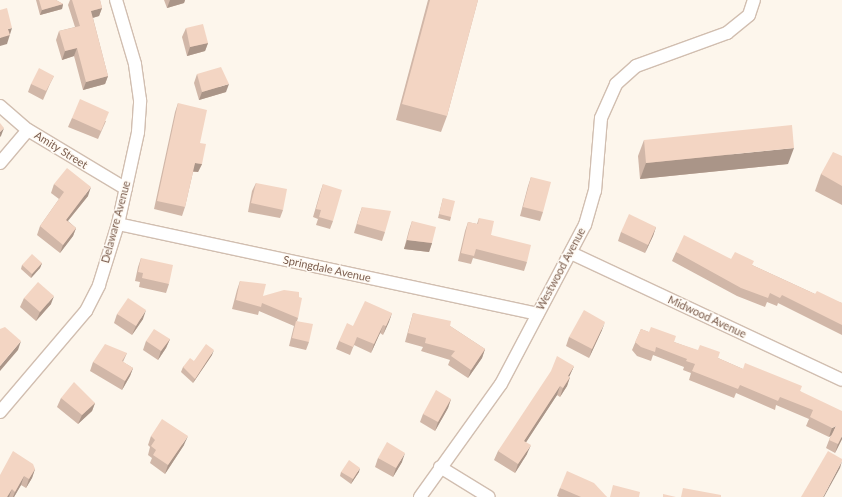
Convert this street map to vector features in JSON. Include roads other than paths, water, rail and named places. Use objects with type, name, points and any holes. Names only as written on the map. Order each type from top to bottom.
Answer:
[{"type":"street","name":"Delaware Avenue","points":[[0,412],[86,311],[99,284],[118,224],[138,132],[140,100],[135,64],[116,0]]},
{"type":"street","name":"Westwood Avenue","points":[[420,497],[440,467],[501,384],[585,225],[595,191],[601,118],[616,84],[636,66],[727,33],[749,15],[754,0]]},
{"type":"street","name":"Amity Street","points":[[0,106],[28,130],[126,189]]},
{"type":"street","points":[[0,163],[28,130]]},
{"type":"street","name":"Springdale Avenue","points":[[118,224],[537,314]]},
{"type":"street","name":"Midwood Avenue","points":[[571,253],[842,380]]},
{"type":"street","points":[[440,467],[489,497]]}]
